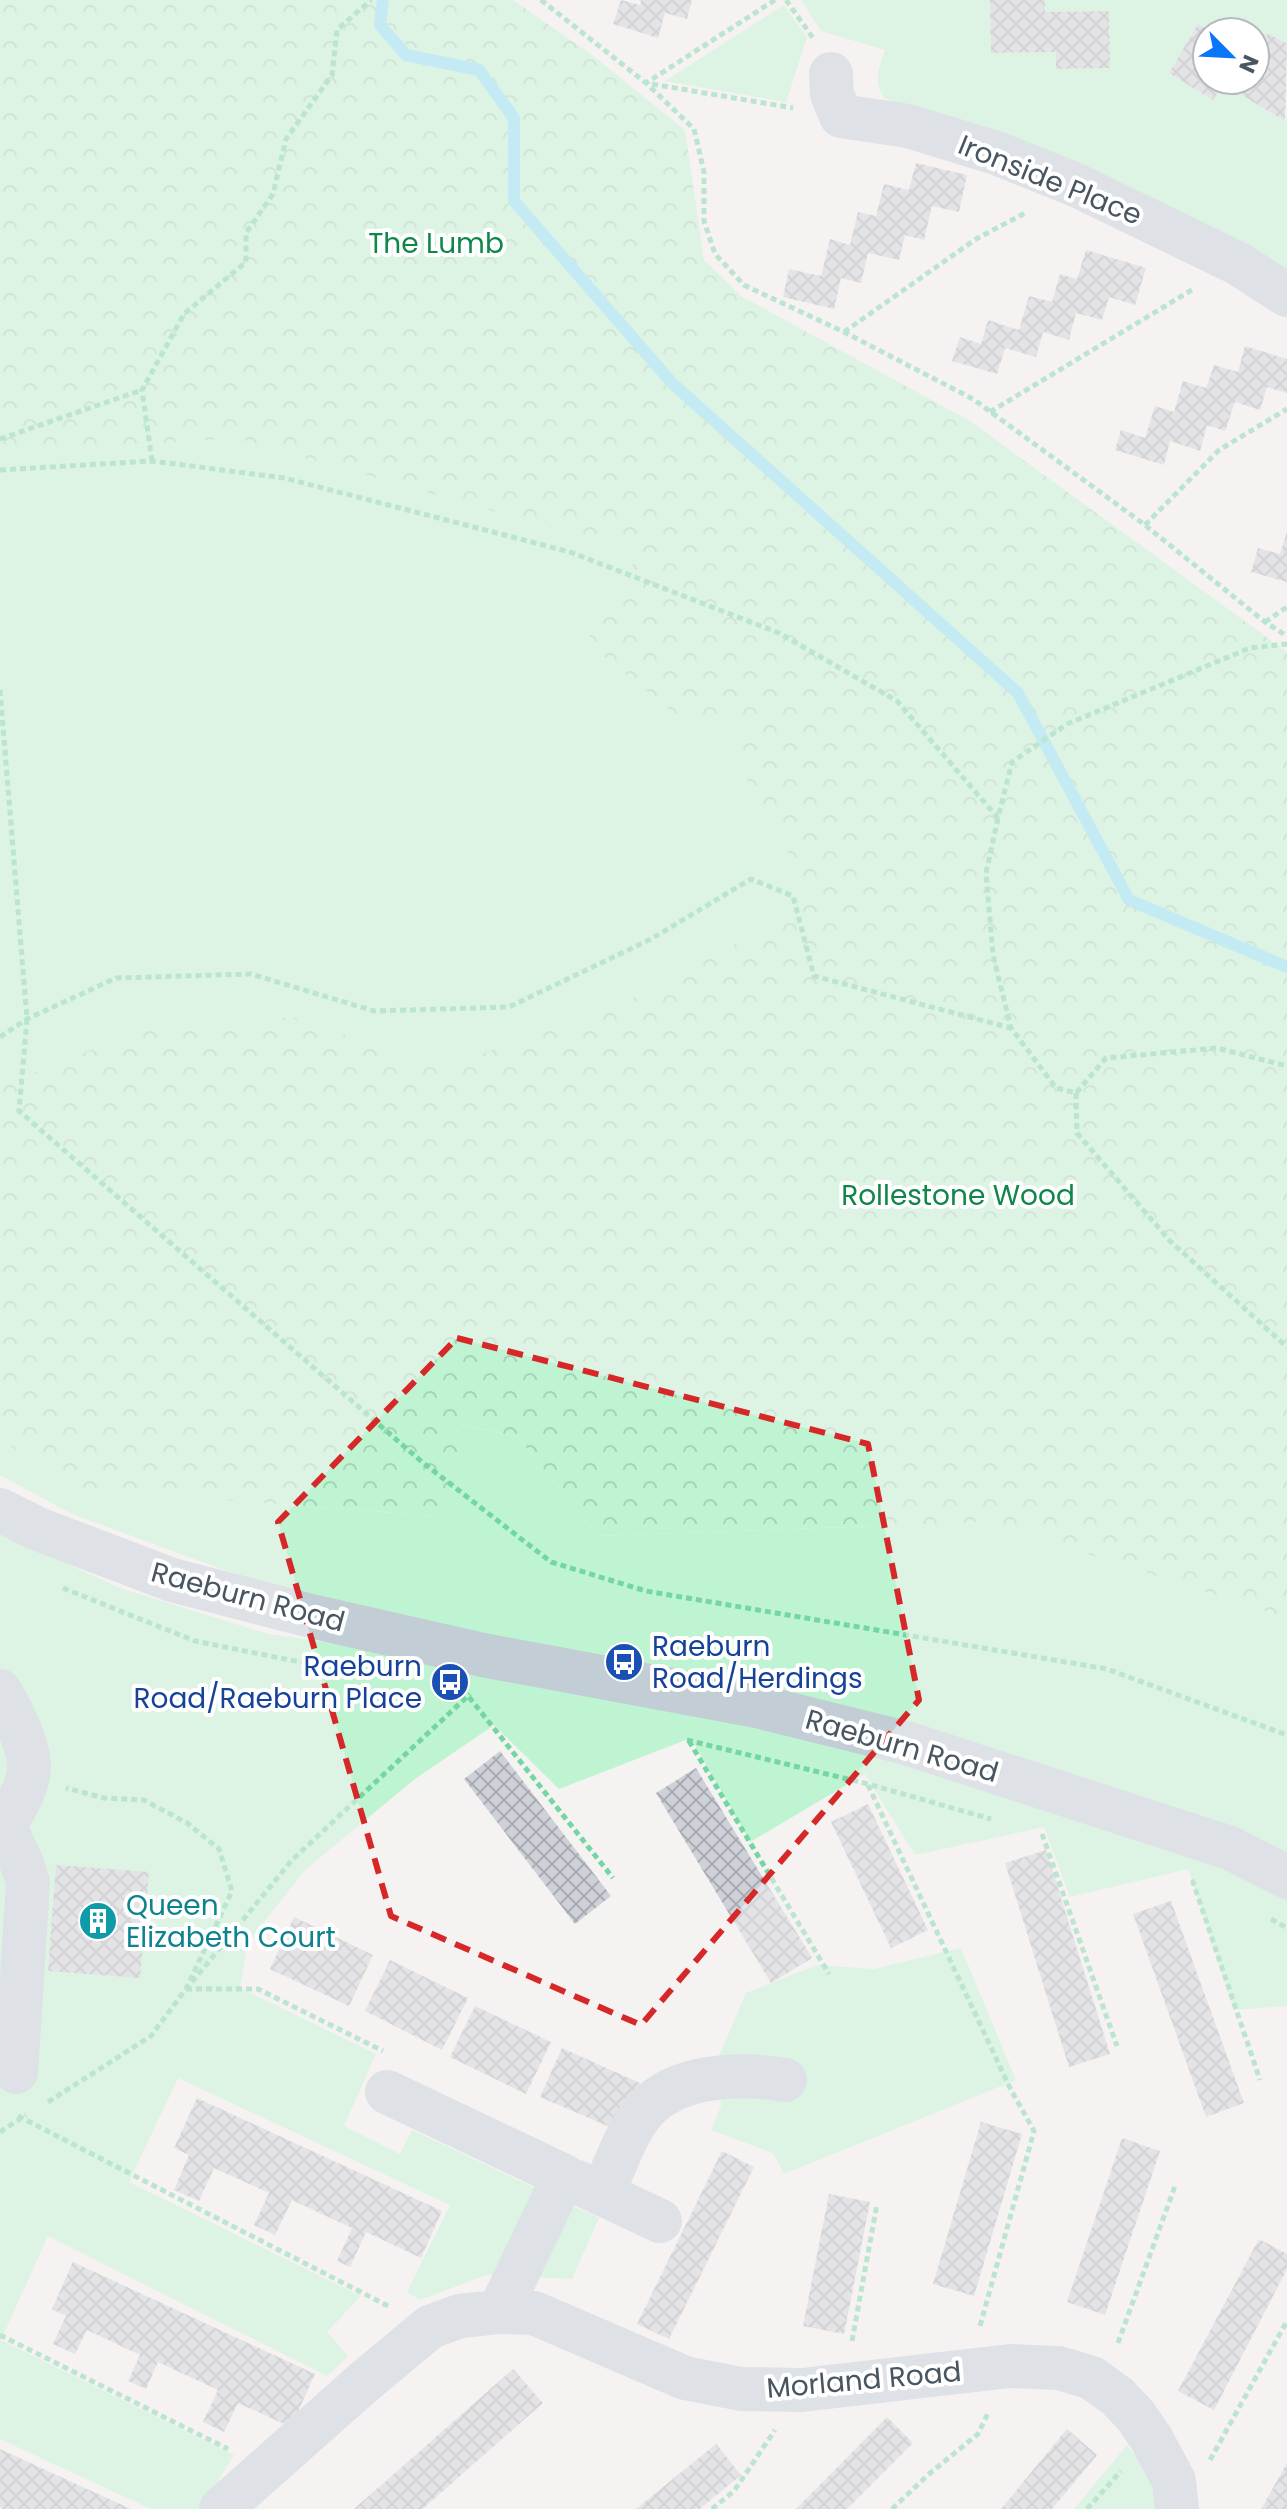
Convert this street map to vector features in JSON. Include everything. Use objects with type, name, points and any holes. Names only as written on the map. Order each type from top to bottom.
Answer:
[{"type":"street","points":[[822,55],[841,116]]},
{"type":"street","name":"Ironside Place","points":[[841,116],[908,126],[996,153],[1076,185],[1237,263],[1287,295]]},
{"type":"street","name":"Raeburn Road","points":[[0,1510],[38,1529],[172,1580],[315,1617],[483,1655],[757,1706],[906,1743],[1201,1838],[1270,1868]]},
{"type":"street","points":[[0,1691],[16,1718],[29,1766],[18,1804],[2,1826],[28,1882],[25,2091]]},
{"type":"street","points":[[499,2312],[583,2185],[644,2111],[662,2096],[685,2085],[719,2078],[753,2075],[785,2080]]},
{"type":"street","points":[[387,2092],[660,2221]]},
{"type":"street","name":"Morland Road","points":[[221,2509],[430,2327],[460,2316],[499,2312],[534,2313],[685,2378],[741,2389],[823,2388],[1010,2366],[1059,2368],[1092,2378],[1118,2397],[1135,2415],[1151,2438],[1175,2495]]},
{"type":"path","points":[[152,461],[142,390],[184,314],[246,262],[246,233],[273,194],[286,139],[332,75],[337,30],[371,0]]},
{"type":"path","points":[[541,0],[646,83],[694,129],[704,172],[704,221],[715,254],[744,285],[844,332],[973,399],[1145,525],[1265,622],[1287,636]]},
{"type":"path","points":[[646,83],[775,0]]},
{"type":"path","points":[[786,0],[822,55]]},
{"type":"path","points":[[646,83],[841,116]]},
{"type":"path","points":[[844,332],[976,239],[1076,185]]},
{"type":"path","points":[[990,412],[1237,263]]},
{"type":"path","points":[[0,439],[142,390]]},
{"type":"path","points":[[1145,525],[1219,450],[1287,409]]},
{"type":"path","points":[[0,470],[152,461],[284,478],[570,552],[779,633],[897,701],[998,818]]},
{"type":"path","points":[[1265,622],[1287,607]]},
{"type":"path","points":[[1076,1093],[1056,1088],[1011,1028],[993,955],[986,873],[1012,762],[1067,724],[1250,648],[1287,644]]},
{"type":"path","points":[[0,690],[27,1019],[19,1111],[422,1462],[551,1562],[646,1591],[1107,1669],[1287,1735]]},
{"type":"path","points":[[0,1037],[27,1019],[116,978],[251,974],[374,1011],[509,1007],[651,939],[751,879],[793,896],[814,976],[1011,1028]]},
{"type":"path","points":[[1287,1066],[1217,1048],[1106,1058],[1076,1093],[1077,1133],[1170,1241],[1287,1347]]},
{"type":"path","points":[[55,1584],[195,1641],[351,1672]]},
{"type":"path","points":[[47,2103],[151,2036],[292,1860],[469,1697],[483,1655]]},
{"type":"path","points":[[454,1694],[483,1700]]},
{"type":"path","points":[[469,1697],[613,1878]]},
{"type":"path","points":[[674,1737],[868,1784],[999,1821]]},
{"type":"path","points":[[689,1740],[829,1974]]},
{"type":"path","points":[[29,1766],[61,1786],[104,1798],[144,1800],[187,1823],[219,1849],[232,1891],[186,1989]]},
{"type":"path","points":[[868,1784],[1010,2088],[1034,2131],[967,2372]]},
{"type":"path","points":[[1028,1829],[1058,1838]]},
{"type":"path","points":[[1042,1834],[1117,2046]]},
{"type":"path","points":[[1193,1882],[1270,1868]]},
{"type":"path","points":[[1178,1878],[1206,1888]]},
{"type":"path","points":[[1193,1882],[1260,2080]]},
{"type":"path","points":[[1260,1914],[1287,1928]]},
{"type":"path","points":[[186,1989],[258,1989],[403,2061],[387,2092]]},
{"type":"path","points":[[25,2091],[13,2101],[19,2118],[430,2327]]},
{"type":"path","points":[[0,2132],[19,2118],[25,2091]]},
{"type":"path","points":[[1103,2385],[1175,2186]]},
{"type":"path","points":[[712,2509],[734,2491],[823,2388],[877,2204]]},
{"type":"path","points":[[1175,2495],[1200,2479],[1287,2321]]},
{"type":"path","points":[[0,2335],[267,2468]]},
{"type":"path","points":[[892,2509],[978,2434],[1010,2366]]},
{"type":"highlighted area","points":[[457,1338],[868,1444],[919,1700],[641,2025],[391,1916],[278,1522]]},
{"type":"green space","points":[[0,0],[513,0],[592,55],[685,130],[704,260],[741,296],[970,421],[1287,652],[1287,1618],[989,1522],[597,1536],[518,1437],[461,1424],[448,1517],[68,1488],[0,1438],[0,1086],[140,1030],[294,1017],[441,1069],[641,995],[816,900],[736,761],[741,725],[678,716],[586,642],[640,553],[235,438],[0,456]]},
{"type":"green space","points":[[801,0],[990,0],[991,53],[1056,52],[1057,69],[1110,68],[1109,11],[1045,12],[1045,0],[1287,0],[1287,44],[1271,35],[1271,16],[1191,16],[1191,36],[1169,73],[1191,86],[1191,96],[1206,96],[1213,100],[1216,96],[1243,96],[1285,121],[1287,118],[1287,272],[885,98],[878,81],[885,50],[821,31]]},
{"type":"green space","points":[[784,5],[807,38],[786,102],[665,81]]},
{"type":"green space","points":[[235,438],[641,553],[678,716],[741,724],[816,901],[641,995],[441,1070],[294,1017],[140,1030],[0,1086],[0,456]]},
{"type":"green space","points":[[460,1424],[518,1437],[597,1536],[989,1522],[1287,1618],[1287,2006],[1234,2010],[1188,1869],[1070,1897],[1044,1827],[915,1855],[865,1774],[750,1842],[691,1738],[559,1789],[494,1725],[415,1779],[306,1869],[248,1942],[240,1988],[376,2054],[344,2126],[400,2154],[412,2130],[599,2218],[572,2279],[486,2275],[420,2300],[407,2292],[450,2205],[178,2078],[129,2182],[361,2296],[327,2332],[348,2356],[327,2376],[48,2236],[1,2340],[234,2455],[201,2509],[151,2509],[0,2439],[0,1533],[120,1588],[268,1634],[361,1647],[249,1579],[72,1514],[0,1475],[0,1438],[68,1488],[448,1517]]},
{"type":"green space","points":[[961,1948],[1016,2080],[784,2174],[773,2153],[711,2130],[721,2106],[717,2061],[746,1993],[817,1965],[874,1969]]},
{"type":"green space","points":[[1127,2445],[1175,2509],[1074,2509]]},
{"type":"building","points":[[621,0],[640,5],[641,0],[692,0],[687,19],[665,13],[658,38],[613,24]]},
{"type":"building","points":[[990,0],[1045,0],[1045,12],[1109,11],[1110,68],[1056,69],[1056,52],[991,53]]},
{"type":"building","points":[[1271,35],[1287,44],[1285,121],[1243,96],[1271,96]]},
{"type":"building","points":[[1191,36],[1191,86],[1169,73]]},
{"type":"building","points":[[916,163],[967,175],[959,212],[932,206],[924,240],[905,235],[899,260],[868,253],[861,283],[841,278],[834,309],[783,297],[789,269],[821,276],[830,239],[850,245],[858,212],[876,216],[884,184],[909,190]]},
{"type":"building","points":[[1086,250],[1146,268],[1135,305],[1109,297],[1102,320],[1076,313],[1069,340],[1043,332],[1036,357],[1005,348],[997,374],[952,361],[960,337],[981,344],[988,320],[1019,330],[1029,296],[1052,302],[1060,274],[1077,279]]},
{"type":"building","points":[[1245,346],[1287,359],[1287,393],[1267,387],[1260,410],[1235,402],[1225,431],[1207,425],[1200,451],[1170,441],[1164,465],[1115,450],[1121,430],[1145,438],[1155,406],[1174,412],[1183,381],[1206,388],[1214,365],[1238,372]]},
{"type":"building","points":[[1287,532],[1287,582],[1251,572],[1258,548],[1280,554]]},
{"type":"building","points":[[500,1751],[611,1896],[575,1924],[464,1779]]},
{"type":"building","points":[[696,1768],[812,1958],[771,1983],[656,1793]]},
{"type":"building","points":[[868,1804],[928,1930],[891,1948],[831,1822]]},
{"type":"building","points":[[1046,1850],[1110,2054],[1069,2067],[1005,1863]]},
{"type":"building","name":"Queen Elizabeth Court","points":[[56,1865],[149,1872],[140,1978],[48,1971]]},
{"type":"building","points":[[1171,1901],[1244,2103],[1206,2117],[1133,1914]]},
{"type":"building","points":[[294,1917],[373,1955],[349,2006],[270,1969]]},
{"type":"building","points":[[390,1960],[468,1998],[442,2050],[365,2011]]},
{"type":"building","points":[[475,2006],[551,2042],[526,2094],[450,2057]]},
{"type":"building","points":[[562,2048],[640,2083],[619,2131],[540,2097]]},
{"type":"building","points":[[197,2098],[442,2211],[421,2258],[366,2232],[350,2267],[337,2261],[352,2228],[292,2200],[275,2235],[254,2225],[269,2193],[214,2168],[199,2201],[174,2190],[189,2155],[174,2148]]},
{"type":"building","points":[[981,2122],[1022,2134],[974,2296],[933,2284]]},
{"type":"building","points":[[1122,2138],[1160,2151],[1105,2315],[1067,2302]]},
{"type":"building","points":[[722,2151],[754,2167],[669,2339],[637,2324]]},
{"type":"building","points":[[829,2194],[870,2202],[844,2334],[803,2326]]},
{"type":"building","points":[[1259,2239],[1287,2254],[1287,2269],[1214,2410],[1178,2391]]},
{"type":"building","points":[[73,2262],[315,2374],[291,2427],[238,2403],[224,2432],[203,2422],[218,2390],[158,2362],[146,2389],[128,2381],[140,2355],[87,2330],[75,2354],[53,2344],[66,2316],[52,2309]]},
{"type":"building","points":[[513,2369],[543,2403],[423,2509],[354,2509]]},
{"type":"building","points":[[887,2417],[913,2443],[847,2509],[796,2509]]},
{"type":"building","points":[[1067,2429],[1097,2455],[1052,2509],[1001,2509]]},
{"type":"building","points":[[716,2444],[741,2475],[700,2509],[636,2509]]},
{"type":"building","points":[[0,2449],[131,2509],[3,2509],[0,2507]]},
{"type":"building","points":[[1287,2463],[1287,2509],[1261,2509],[1264,2504]]},
{"type":"waterway","points":[[383,0],[380,25],[406,55],[479,70],[514,118],[514,201],[672,383],[1018,693],[1129,900],[1287,967]]},
{"type":"place","name":"Raeburn Road/Herdings","points":[[624,1662]]},
{"type":"place","name":"Raeburn Road/Raeburn Place","points":[[450,1682]]},
{"type":"place","name":"Queen Elizabeth Court","points":[[98,1921]]},
{"type":"park label","name":"The Lumb","points":[[436,243]]},
{"type":"park label","name":"Rollestone Wood","points":[[958,1195]]}]
